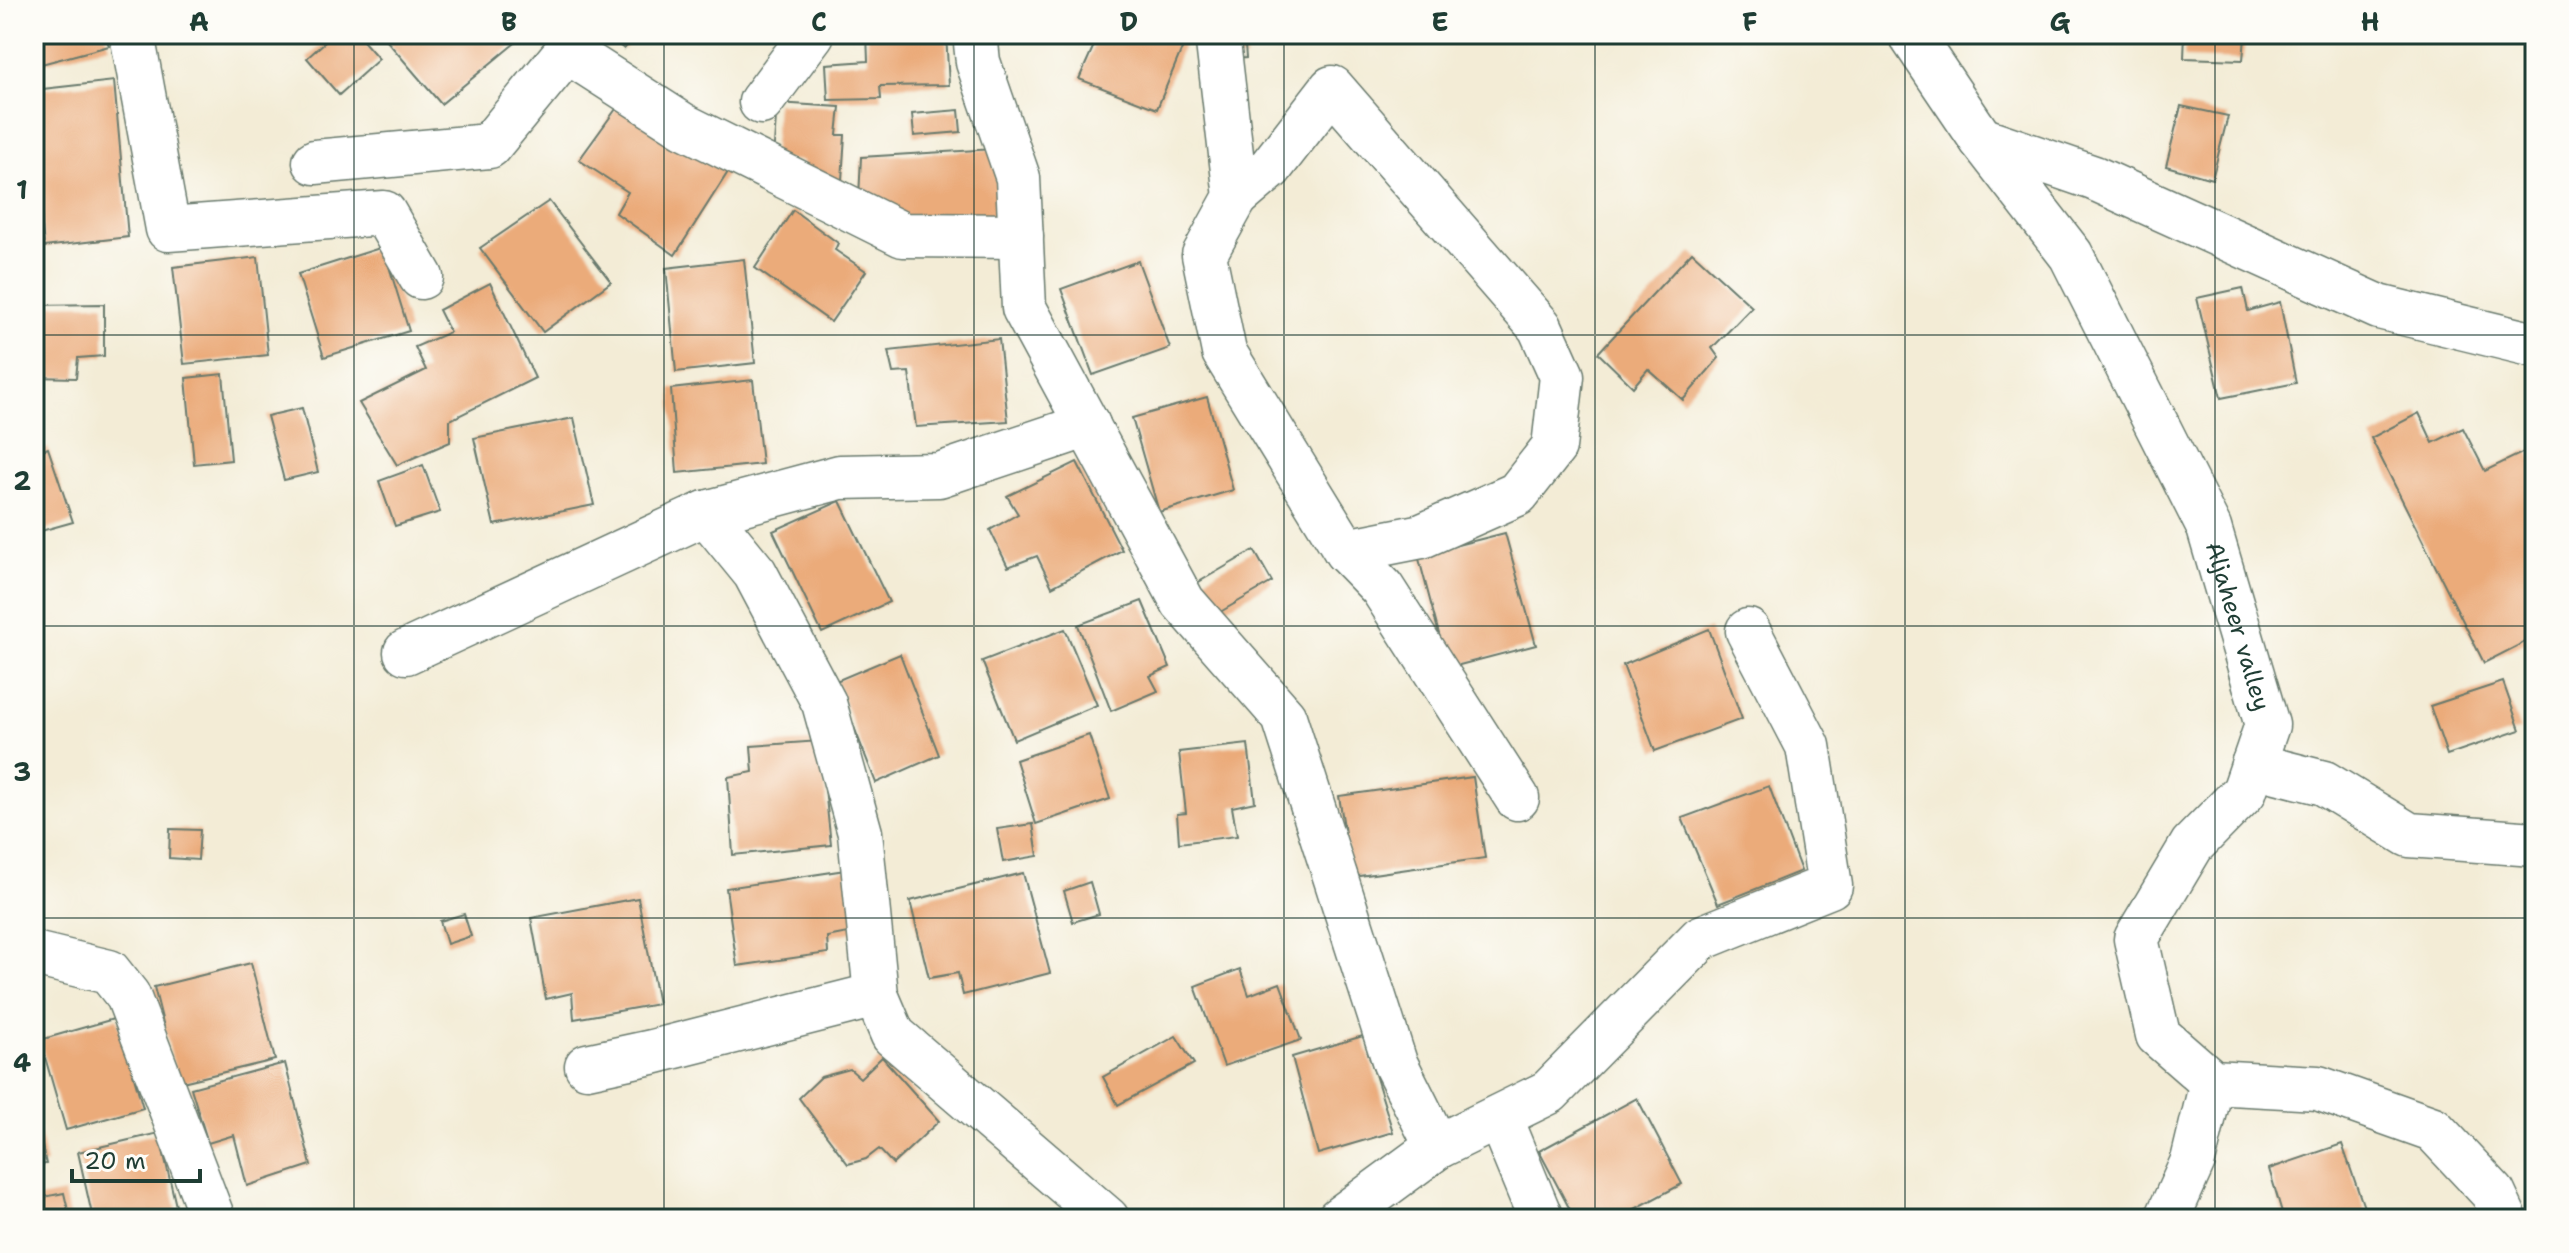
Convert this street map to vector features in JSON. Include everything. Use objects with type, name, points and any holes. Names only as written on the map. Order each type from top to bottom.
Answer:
[{"type":"street","points":[[132,34],[168,229],[384,213],[421,277]]},
{"type":"street","points":[[761,102],[812,34]]},
{"type":"street","points":[[975,34],[978,62],[1018,178],[1024,308],[1183,602],[1284,717],[1395,1063],[1437,1147]]},
{"type":"street","points":[[1217,34],[1236,197]]},
{"type":"street","name":"Aljaheer valley","points":[[1910,34],[1981,139],[2071,255],[2209,528],[2267,725],[2244,792],[2192,845],[2136,939],[2158,1035],[2212,1082]]},
{"type":"street","points":[[315,162],[489,146],[567,51],[684,126],[903,235],[1021,236]]},
{"type":"street","points":[[1346,551],[1422,536],[1517,494],[1554,447],[1562,376],[1540,327],[1332,88],[1270,168],[1236,197],[1204,255],[1224,352],[1346,551],[1382,588],[1517,798]]},
{"type":"street","points":[[1981,139],[2094,178],[2379,307],[2535,345]]},
{"type":"street","points":[[406,652],[706,513],[840,477],[939,475],[1088,425]]},
{"type":"street","points":[[706,513],[755,573],[824,703],[860,833],[876,995],[893,1035],[1107,1219]]},
{"type":"street","points":[[1339,1219],[1437,1147],[1549,1092],[1701,938],[1830,886],[1808,746],[1748,631]]},
{"type":"street","points":[[2253,765],[2324,783],[2409,835],[2535,844]]},
{"type":"street","points":[[34,954],[109,972],[128,996],[213,1219]]},
{"type":"street","points":[[587,1066],[876,995]]},
{"type":"street","points":[[2167,1219],[2193,1161],[2212,1082],[2318,1088],[2433,1129],[2493,1193],[2505,1219]]},
{"type":"street","points":[[1499,1117],[1541,1219]]},
{"type":"building","points":[[34,34],[105,34],[109,46],[34,66]]},
{"type":"building","points":[[334,34],[357,34],[379,59],[339,95],[307,58]]},
{"type":"building","points":[[381,34],[526,34],[441,104]]},
{"type":"building","points":[[606,34],[637,34],[624,49]]},
{"type":"building","points":[[867,34],[946,34],[949,85],[880,86],[881,99],[828,100],[826,64],[868,61]]},
{"type":"building","points":[[1099,34],[1188,34],[1157,109],[1079,79]]},
{"type":"building","points":[[1235,34],[1244,34],[1246,58],[1236,59]]},
{"type":"building","points":[[2185,34],[2252,36],[2245,37],[2243,60],[2184,58]]},
{"type":"building","points":[[114,81],[128,237],[44,247],[34,136],[34,90]]},
{"type":"building","points":[[621,102],[728,172],[675,255],[616,213],[628,192],[579,160]]},
{"type":"building","points":[[777,103],[840,107],[837,135],[845,135],[842,180],[802,178],[803,161],[773,159]]},
{"type":"building","points":[[2181,106],[2228,116],[2212,179],[2166,166]]},
{"type":"building","points":[[959,110],[961,132],[914,136],[912,114]]},
{"type":"building","points":[[994,149],[1000,223],[919,223],[859,198],[861,157]]},
{"type":"building","points":[[549,201],[611,282],[543,332],[480,248]]},
{"type":"building","points":[[793,210],[838,243],[835,250],[866,271],[831,322],[755,268]]},
{"type":"building","points":[[383,247],[409,331],[324,357],[298,274]]},
{"type":"building","points":[[1692,252],[1752,307],[1712,348],[1719,358],[1683,400],[1648,369],[1633,387],[1598,353]]},
{"type":"building","points":[[258,257],[268,355],[184,364],[173,267]]},
{"type":"building","points":[[744,259],[755,363],[676,372],[666,268]]},
{"type":"building","points":[[1138,261],[1170,348],[1093,375],[1061,289]]},
{"type":"building","points":[[490,283],[535,378],[450,420],[450,442],[397,465],[359,403],[426,370],[415,347],[450,332],[439,310]]},
{"type":"building","points":[[2243,288],[2248,311],[2280,302],[2296,383],[2221,398],[2197,298]]},
{"type":"building","points":[[104,304],[104,356],[78,358],[76,378],[34,377],[34,305]]},
{"type":"building","points":[[999,339],[1008,421],[916,427],[909,372],[893,373],[888,351]]},
{"type":"building","points":[[223,374],[231,460],[194,464],[186,378]]},
{"type":"building","points":[[753,380],[762,464],[677,473],[671,389]]},
{"type":"building","points":[[1207,397],[1233,490],[1159,512],[1132,418]]},
{"type":"building","points":[[302,408],[318,472],[284,480],[267,416]]},
{"type":"building","points":[[2419,413],[2433,443],[2463,428],[2485,471],[2528,450],[2535,465],[2535,637],[2484,663],[2371,438]]},
{"type":"building","points":[[574,418],[594,505],[494,525],[474,438]]},
{"type":"building","points":[[48,448],[73,522],[34,533],[34,453]]},
{"type":"building","points":[[1077,462],[1122,550],[1052,587],[1037,556],[1008,567],[990,530],[1018,514],[1007,496]]},
{"type":"building","points":[[423,465],[440,512],[395,526],[379,481]]},
{"type":"building","points":[[840,501],[889,602],[822,633],[773,531]]},
{"type":"building","points":[[1505,533],[1536,645],[1448,668],[1418,555]]},
{"type":"building","points":[[1254,550],[1272,582],[1215,615],[1197,583]]},
{"type":"building","points":[[1142,601],[1170,667],[1150,676],[1158,691],[1111,711],[1078,625]]},
{"type":"building","points":[[1065,629],[1097,705],[1014,740],[982,661]]},
{"type":"building","points":[[1709,629],[1742,719],[1655,751],[1623,665]]},
{"type":"building","points":[[900,654],[939,755],[876,783],[836,681]]},
{"type":"building","points":[[2503,682],[2520,730],[2447,755],[2430,706]]},
{"type":"building","points":[[1089,735],[1110,799],[1036,824],[1016,760]]},
{"type":"building","points":[[820,741],[831,845],[733,855],[728,777],[753,772],[751,746]]},
{"type":"building","points":[[1248,744],[1255,802],[1232,807],[1237,836],[1179,843],[1177,814],[1186,813],[1179,752]]},
{"type":"building","points":[[1473,777],[1485,858],[1352,877],[1339,796]]},
{"type":"building","points":[[1769,786],[1801,871],[1718,904],[1682,818]]},
{"type":"building","points":[[1033,824],[1038,856],[1003,862],[997,829]]},
{"type":"building","points":[[170,829],[200,830],[198,860],[169,858]]},
{"type":"building","points":[[852,869],[863,930],[827,937],[828,953],[737,966],[726,888]]},
{"type":"building","points":[[1023,873],[1050,973],[963,995],[958,973],[929,978],[910,901]]},
{"type":"building","points":[[1090,882],[1099,914],[1073,922],[1064,891]]},
{"type":"building","points":[[638,898],[658,1004],[574,1019],[572,993],[546,999],[531,918]]},
{"type":"building","points":[[464,914],[471,936],[447,944],[440,921]]},
{"type":"building","points":[[251,963],[275,1060],[178,1083],[154,987]]},
{"type":"building","points":[[1240,969],[1249,995],[1280,983],[1301,1040],[1224,1066],[1195,986]]},
{"type":"building","points":[[117,1018],[143,1108],[66,1130],[40,1040]]},
{"type":"building","points":[[1176,1036],[1194,1064],[1118,1105],[1103,1077]]},
{"type":"building","points":[[1363,1036],[1393,1132],[1318,1154],[1292,1057]]},
{"type":"building","points":[[882,1057],[939,1121],[893,1164],[879,1149],[866,1159],[848,1164],[799,1098],[821,1077],[850,1069],[860,1078]]},
{"type":"building","points":[[285,1063],[311,1165],[247,1186],[234,1135],[208,1143],[191,1088]]},
{"type":"building","points":[[1637,1098],[1682,1184],[1616,1219],[1575,1219],[1539,1151]]},
{"type":"building","points":[[34,1109],[46,1164],[34,1166]]},
{"type":"building","points":[[159,1133],[179,1219],[93,1219],[78,1152]]},
{"type":"building","points":[[2342,1144],[2368,1219],[2284,1219],[2269,1169]]},
{"type":"building","points":[[64,1193],[70,1219],[34,1219],[34,1199]]}]
